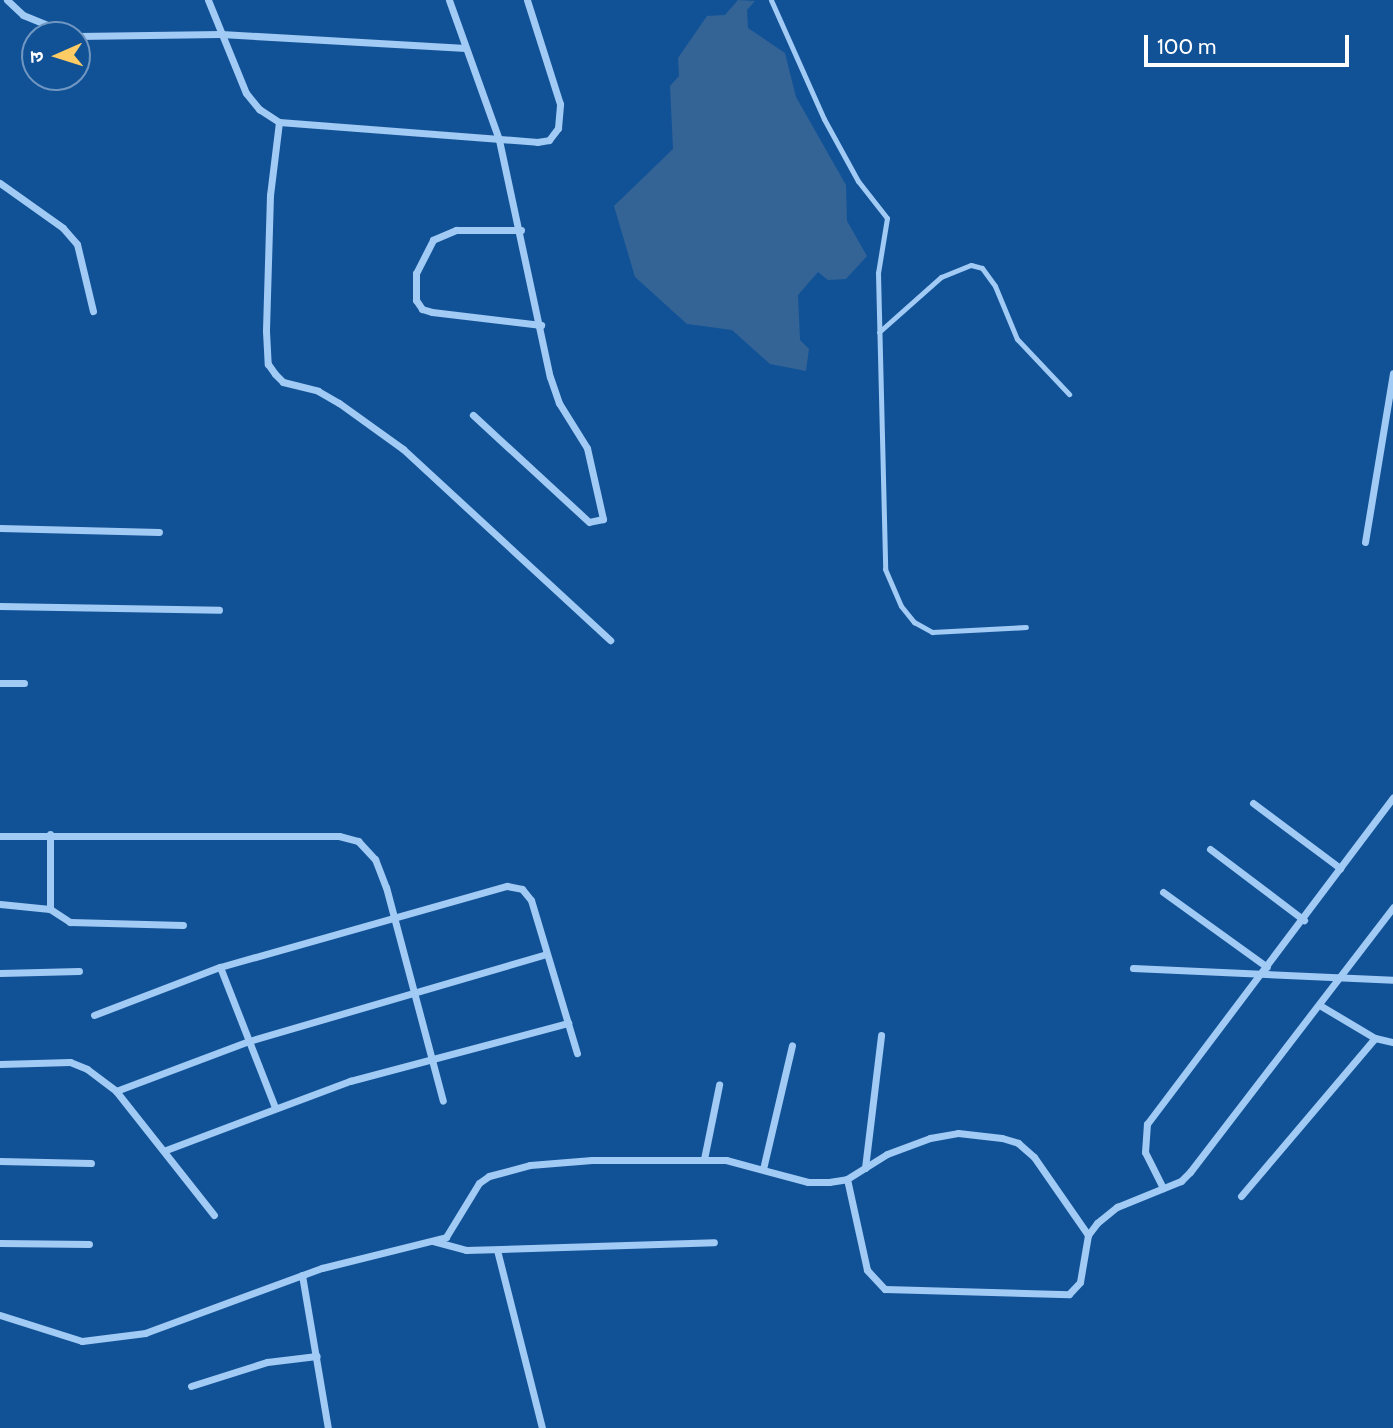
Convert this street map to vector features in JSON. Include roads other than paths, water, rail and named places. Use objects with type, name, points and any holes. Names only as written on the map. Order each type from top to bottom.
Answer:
[{"type":"street","points":[[7,0],[23,15],[38,21]]},
{"type":"street","points":[[208,0],[246,93],[259,109],[279,122],[499,140],[549,140],[558,128],[560,104],[527,0]]},
{"type":"street","points":[[449,0],[499,140],[521,230],[550,377],[559,403],[587,448],[603,519],[589,522],[473,415]]},
{"type":"street","points":[[91,36],[220,34],[466,48]]},
{"type":"street","points":[[279,122],[270,195],[266,331],[268,364],[282,382],[340,402],[403,449],[610,640]]},
{"type":"street","points":[[0,183],[63,228],[77,244],[93,311]]},
{"type":"street","points":[[521,230],[456,230],[433,240],[416,273],[416,300],[422,309],[432,312],[541,325]]},
{"type":"street","points":[[1365,542],[1393,373]]},
{"type":"street","points":[[0,528],[159,532]]},
{"type":"street","points":[[0,606],[219,610]]},
{"type":"street","points":[[0,683],[24,683]]},
{"type":"street","points":[[1163,1188],[1145,1152],[1147,1124],[1304,920],[1393,797]]},
{"type":"street","points":[[1253,803],[1340,867]]},
{"type":"street","points":[[50,834],[50,909]]},
{"type":"street","points":[[0,836],[50,834],[349,838],[358,841],[375,859],[395,919],[443,1101]]},
{"type":"street","points":[[1210,849],[1304,920]]},
{"type":"street","points":[[94,1015],[220,967],[507,886],[522,889],[531,900],[577,1052]]},
{"type":"street","points":[[1163,891],[1265,970]]},
{"type":"street","points":[[0,904],[50,909],[70,922],[183,925]]},
{"type":"street","points":[[847,1179],[864,1262],[885,1289],[1062,1296],[1080,1282],[1088,1235],[1117,1207],[1163,1188],[1190,1172],[1321,1006],[1393,907]]},
{"type":"street","points":[[116,1091],[249,1041],[414,990],[547,954]]},
{"type":"street","points":[[220,967],[275,1107]]},
{"type":"street","points":[[1133,968],[1265,970],[1393,980]]},
{"type":"street","points":[[0,973],[79,971]]},
{"type":"street","points":[[1321,1006],[1375,1038],[1393,1042]]},
{"type":"street","points":[[166,1150],[275,1107],[432,1059],[568,1023]]},
{"type":"street","points":[[865,1168],[881,1035]]},
{"type":"street","points":[[1241,1196],[1375,1038]]},
{"type":"street","points":[[763,1169],[792,1045]]},
{"type":"street","points":[[0,1064],[70,1062],[116,1091],[166,1150],[214,1215]]},
{"type":"street","points":[[704,1158],[719,1085]]},
{"type":"street","points":[[0,1315],[62,1336],[99,1342],[185,1322],[302,1275],[432,1241],[455,1229],[470,1198],[489,1176],[530,1165],[592,1160],[704,1158],[763,1169],[807,1182],[847,1179],[908,1144],[958,1133],[1002,1138],[1018,1143],[1034,1157],[1088,1235]]},
{"type":"street","points":[[0,1161],[91,1163]]},
{"type":"street","points":[[432,1241],[466,1250],[714,1242]]},
{"type":"street","points":[[0,1243],[89,1244]]},
{"type":"street","points":[[497,1250],[542,1428]]},
{"type":"street","points":[[302,1275],[328,1428]]},
{"type":"street","points":[[191,1386],[267,1362],[317,1356]]},
{"type":"lane","points":[[771,0],[824,119],[858,181],[887,218],[878,273],[885,569],[901,606],[914,622],[932,632],[1026,626]]},
{"type":"lane","points":[[879,332],[941,277],[971,265],[982,268],[995,285],[1017,339],[1069,394]]},
{"type":"water","points":[[738,0],[755,1],[747,10],[748,28],[785,53],[796,97],[846,185],[847,221],[867,256],[846,279],[828,280],[818,272],[798,295],[800,340],[809,349],[806,371],[770,364],[732,330],[687,324],[635,277],[614,206],[673,149],[670,86],[679,76],[678,58],[707,16],[725,15]]}]
